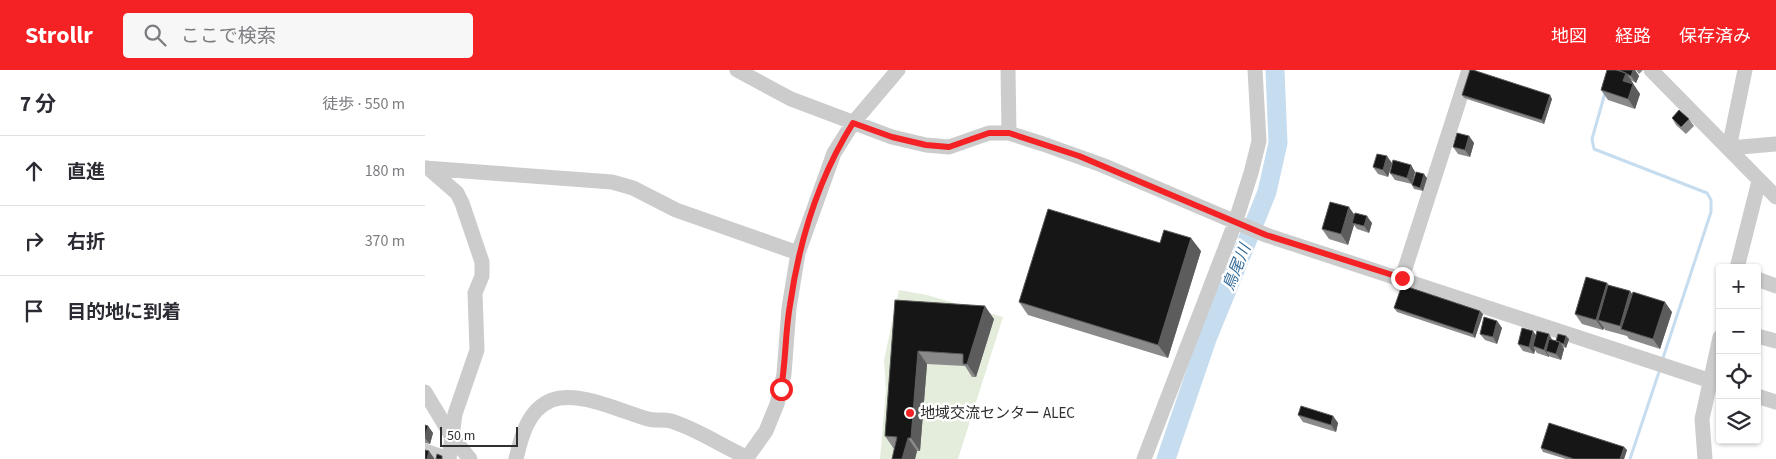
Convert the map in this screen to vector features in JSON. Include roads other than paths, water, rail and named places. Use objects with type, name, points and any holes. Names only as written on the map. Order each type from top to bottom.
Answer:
[{"type":"street","points":[[737,70],[791,99],[892,137],[926,145],[949,147],[989,133],[1009,133],[1087,159],[1266,235],[1402,278],[1714,382]]},
{"type":"street","points":[[516,459],[521,437],[537,409],[554,400],[568,398],[582,399],[651,420],[670,420],[746,458],[766,431],[777,404],[783,374],[789,308],[798,253],[834,153],[853,123],[898,70]]},
{"type":"street","points":[[1008,70],[1009,133]]},
{"type":"street","points":[[1144,459],[1237,224],[1259,141],[1255,70]]},
{"type":"street","points":[[1402,278],[1469,70]]},
{"type":"street","points":[[1651,70],[1776,197]]},
{"type":"street","points":[[1729,148],[1745,70]]},
{"type":"street","points":[[1729,148],[1776,144]]},
{"type":"street","points":[[427,168],[618,183],[633,188],[676,210],[798,253]]},
{"type":"street","points":[[425,450],[449,459],[455,414],[477,350],[475,294],[482,276],[482,262],[462,202],[457,193],[427,168]]},
{"type":"street","points":[[1738,264],[1759,181]]},
{"type":"street","points":[[1761,280],[1776,286]]},
{"type":"street","points":[[1761,337],[1776,341]]},
{"type":"street","points":[[1705,459],[1701,419],[1714,382],[1718,354]]},
{"type":"street","points":[[425,392],[452,437],[470,459]]},
{"type":"street","points":[[1761,397],[1776,402]]},
{"type":"waterway","name":"鳥尾川","points":[[1166,459],[1207,339],[1267,192],[1278,143],[1275,70]]},
{"type":"waterway","points":[[1605,93],[1592,139],[1594,149],[1707,193],[1711,200],[1711,212],[1662,361]]},
{"type":"waterway","points":[[1630,459],[1660,369]]},
{"type":"place","name":"地域交流センター ALEC","points":[[910,413]]}]
